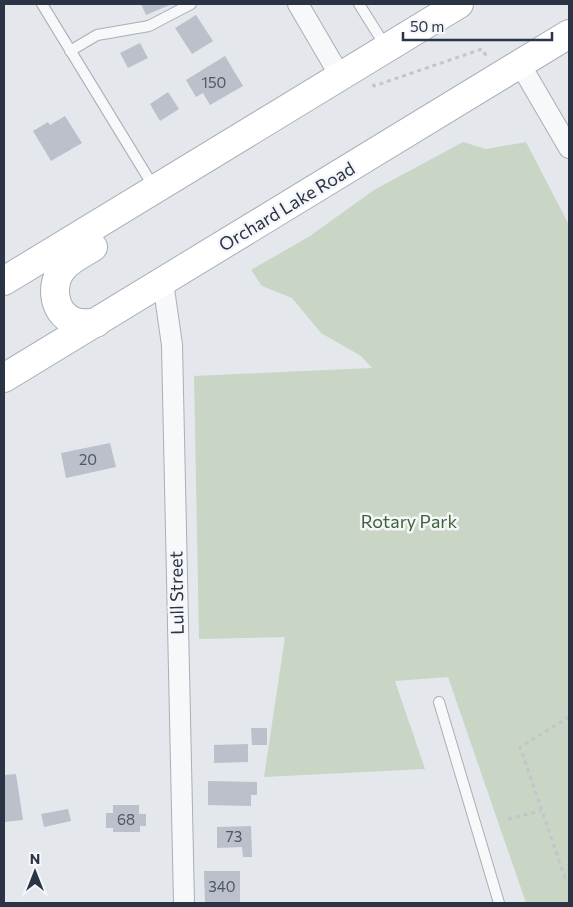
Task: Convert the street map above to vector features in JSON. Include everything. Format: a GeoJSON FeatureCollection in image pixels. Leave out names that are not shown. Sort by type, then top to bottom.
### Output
{"type":"FeatureCollection","features":[{"type":"Feature","properties":{"kind":"main road"},"geometry":{"type":"LineString","coordinates":[[4,281],[459,4]]}},
{"type":"Feature","properties":{"kind":"main road"},"geometry":{"type":"LineString","coordinates":[[520,64],[530,40],[569,16]]}},
{"type":"Feature","properties":{"kind":"main road","name":"Orchard Lake Road"},"geometry":{"type":"LineString","coordinates":[[4,378],[569,34]]}},
{"type":"Feature","properties":{"kind":"main road"},"geometry":{"type":"LineString","coordinates":[[96,323],[71,320],[57,303],[54,291],[58,276],[64,265],[263,143],[280,113]]}},
{"type":"Feature","properties":{"kind":"street"},"geometry":{"type":"LineString","coordinates":[[298,4],[340,76]]}},
{"type":"Feature","properties":{"kind":"street"},"geometry":{"type":"LineString","coordinates":[[520,64],[569,148]]}},
{"type":"Feature","properties":{"kind":"street","name":"Lull Street"},"geometry":{"type":"LineString","coordinates":[[163,282],[172,344],[184,903]]}},
{"type":"Feature","properties":{"kind":"lane"},"geometry":{"type":"LineString","coordinates":[[42,4],[155,190]]}},
{"type":"Feature","properties":{"kind":"lane"},"geometry":{"type":"LineString","coordinates":[[70,51],[97,35],[149,26],[191,4]]}},
{"type":"Feature","properties":{"kind":"lane"},"geometry":{"type":"LineString","coordinates":[[360,4],[386,48]]}},
{"type":"Feature","properties":{"kind":"lane"},"geometry":{"type":"LineString","coordinates":[[439,702],[500,903]]}},
{"type":"Feature","properties":{"kind":"path"},"geometry":{"type":"LineString","coordinates":[[371,80],[374,86],[482,49],[487,58]]}},
{"type":"Feature","properties":{"kind":"path"},"geometry":{"type":"LineString","coordinates":[[569,717],[520,747],[540,811],[565,878],[569,876]]}},
{"type":"Feature","properties":{"kind":"path"},"geometry":{"type":"LineString","coordinates":[[508,819],[540,811]]}},
{"type":"Feature","properties":{"kind":"green space","name":"Rotary Park"},"geometry":{"type":"Polygon","coordinates":[[[463,142],[486,149],[526,142],[569,225],[569,903],[526,903],[448,677],[395,681],[425,769],[264,777],[285,637],[199,639],[194,376],[372,368],[361,356],[321,333],[292,298],[262,286],[251,270],[310,236],[374,190],[463,142]]]}},
{"type":"Feature","properties":{"kind":"building"},"geometry":{"type":"Polygon","coordinates":[[[141,4],[172,4],[146,15],[141,4]]]}},
{"type":"Feature","properties":{"kind":"building"},"geometry":{"type":"Polygon","coordinates":[[[196,15],[213,41],[192,54],[175,28],[196,15]]]}},
{"type":"Feature","properties":{"kind":"building"},"geometry":{"type":"Polygon","coordinates":[[[140,43],[148,58],[128,68],[120,53],[140,43]]]}},
{"type":"Feature","properties":{"kind":"building"},"geometry":{"type":"Polygon","coordinates":[[[225,56],[243,86],[210,105],[203,93],[196,97],[186,80],[225,56]]]}},
{"type":"Feature","properties":{"kind":"building"},"geometry":{"type":"Polygon","coordinates":[[[168,92],[179,109],[160,121],[150,104],[168,92]]]}},
{"type":"Feature","properties":{"kind":"building"},"geometry":{"type":"Polygon","coordinates":[[[65,116],[82,143],[51,161],[33,131],[48,122],[50,125],[65,116]]]}},
{"type":"Feature","properties":{"kind":"building"},"geometry":{"type":"Polygon","coordinates":[[[110,443],[116,467],[66,478],[61,453],[110,443]]]}},
{"type":"Feature","properties":{"kind":"building"},"geometry":{"type":"Polygon","coordinates":[[[251,728],[267,728],[267,745],[252,745],[251,728]]]}},
{"type":"Feature","properties":{"kind":"building"},"geometry":{"type":"Polygon","coordinates":[[[248,744],[248,762],[214,763],[214,745],[248,744]]]}},
{"type":"Feature","properties":{"kind":"building"},"geometry":{"type":"Polygon","coordinates":[[[16,774],[23,820],[4,822],[4,775],[16,774]]]}},
{"type":"Feature","properties":{"kind":"building"},"geometry":{"type":"Polygon","coordinates":[[[208,781],[257,782],[257,795],[251,795],[251,806],[208,805],[208,781]]]}},
{"type":"Feature","properties":{"kind":"building"},"geometry":{"type":"Polygon","coordinates":[[[113,805],[139,805],[139,814],[146,814],[146,826],[140,826],[140,832],[113,832],[113,828],[106,828],[106,813],[113,813],[113,805]]]}},
{"type":"Feature","properties":{"kind":"building"},"geometry":{"type":"Polygon","coordinates":[[[68,809],[71,821],[44,827],[41,814],[68,809]]]}},
{"type":"Feature","properties":{"kind":"building"},"geometry":{"type":"Polygon","coordinates":[[[251,826],[252,857],[243,857],[242,847],[217,848],[217,827],[251,826]]]}},
{"type":"Feature","properties":{"kind":"building"},"geometry":{"type":"Polygon","coordinates":[[[204,871],[240,871],[240,903],[205,903],[204,871]]]}}]}
